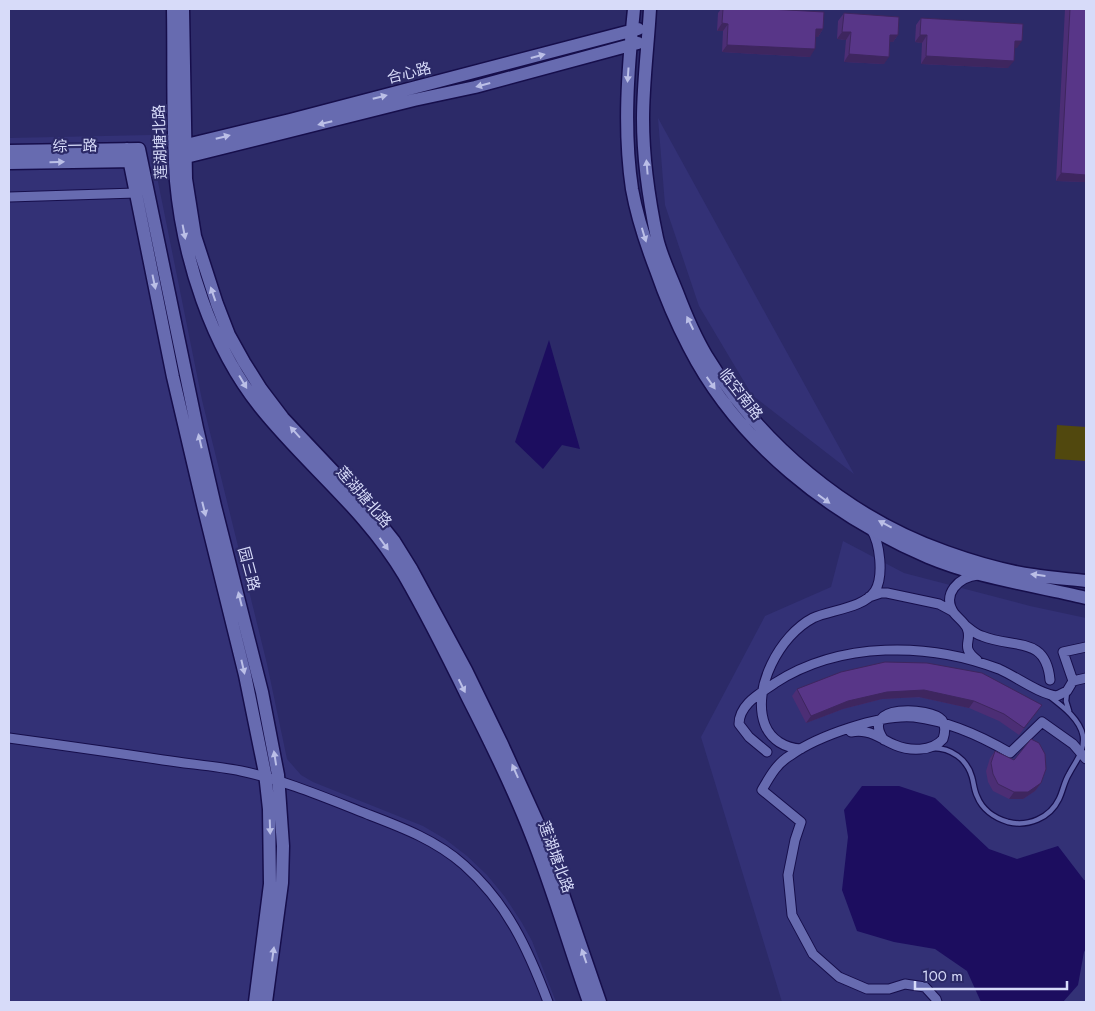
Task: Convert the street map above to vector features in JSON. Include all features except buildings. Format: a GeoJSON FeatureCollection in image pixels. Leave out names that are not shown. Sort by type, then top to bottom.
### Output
{"type":"FeatureCollection","features":[{"type":"Feature","properties":{"kind":"main road","name":"莲湖塘北路"},"geometry":{"type":"LineString","coordinates":[[173,9],[180,152],[189,207],[207,278],[229,335],[261,389],[283,418],[367,507],[394,541],[412,570],[466,670],[541,830],[600,1002]]}},
{"type":"Feature","properties":{"kind":"main road","name":"莲湖塘北路"},"geometry":{"type":"LineString","coordinates":[[183,9],[179,208],[194,272],[219,340],[233,366],[258,404],[278,428],[362,515],[403,574],[492,745],[520,807],[542,862],[589,1002]]}},
{"type":"Feature","properties":{"kind":"main road","name":"临空南路"},"geometry":{"type":"LineString","coordinates":[[634,9],[626,117],[633,191],[647,246],[662,289],[689,348],[723,401],[768,452],[818,494],[845,514],[900,545],[930,558],[981,574],[1086,598]]}},
{"type":"Feature","properties":{"kind":"main road","name":"临空南路"},"geometry":{"type":"LineString","coordinates":[[650,9],[643,120],[648,177],[657,240],[687,317],[705,353],[742,408],[767,435],[836,494],[874,518],[906,535],[945,551],[988,565],[1032,575],[1086,581]]}},
{"type":"Feature","properties":{"kind":"main road","name":"合心路"},"geometry":{"type":"LineString","coordinates":[[180,152],[300,118],[632,31],[648,33]]}},
{"type":"Feature","properties":{"kind":"main road","name":"合心路"},"geometry":{"type":"LineString","coordinates":[[180,152],[475,87],[630,45],[648,33]]}},
{"type":"Feature","properties":{"kind":"main road","name":"综一路"},"geometry":{"type":"LineString","coordinates":[[9,151],[134,155]]}},
{"type":"Feature","properties":{"kind":"main road","name":"综一路"},"geometry":{"type":"LineString","coordinates":[[9,163],[134,155]]}},
{"type":"Feature","properties":{"kind":"main road","name":"园三路"},"geometry":{"type":"LineString","coordinates":[[134,155],[136,193],[173,377],[245,675],[266,777],[269,810],[270,884],[255,1002]]}},
{"type":"Feature","properties":{"kind":"main road","name":"园三路"},"geometry":{"type":"LineString","coordinates":[[134,155],[156,232],[197,428],[262,692],[278,781],[283,846],[282,884],[266,1002]]}},
{"type":"Feature","properties":{"kind":"street"},"geometry":{"type":"LineString","coordinates":[[9,197],[136,193]]}},
{"type":"Feature","properties":{"kind":"street"},"geometry":{"type":"LineString","coordinates":[[871,529],[878,542],[880,575],[878,586],[874,593],[859,603],[813,618],[783,644],[775,656],[767,676],[763,691],[763,717],[768,730],[781,744],[804,750],[848,732],[873,729],[879,722]]}},
{"type":"Feature","properties":{"kind":"street"},"geometry":{"type":"LineString","coordinates":[[953,612],[949,601],[953,589],[966,577],[981,574]]}},
{"type":"Feature","properties":{"kind":"street"},"geometry":{"type":"LineString","coordinates":[[867,598],[876,594],[887,593],[939,604],[953,612],[963,623],[981,636],[1019,644],[1036,650],[1047,662],[1050,680]]}},
{"type":"Feature","properties":{"kind":"street"},"geometry":{"type":"LineString","coordinates":[[963,623],[968,634],[968,652],[979,662]]}},
{"type":"Feature","properties":{"kind":"street"},"geometry":{"type":"LineString","coordinates":[[1073,681],[1063,652],[1086,647]]}},
{"type":"Feature","properties":{"kind":"street"},"geometry":{"type":"LineString","coordinates":[[752,699],[787,676],[818,662],[875,651],[914,650],[940,653],[979,662],[1014,676],[1043,692],[1057,696],[1067,691],[1073,681],[1086,678]]}},
{"type":"Feature","properties":{"kind":"street"},"geometry":{"type":"LineString","coordinates":[[767,676],[741,712],[739,724],[767,752]]}},
{"type":"Feature","properties":{"kind":"street"},"geometry":{"type":"LineString","coordinates":[[937,1002],[925,987],[906,984],[889,989],[867,989],[839,976],[813,954],[792,916],[788,875],[801,822],[762,790],[774,769],[790,755],[801,749],[848,729],[913,717],[944,729],[986,739],[1010,753],[1042,722],[1074,744],[1084,756]]}},
{"type":"Feature","properties":{"kind":"street"},"geometry":{"type":"LineString","coordinates":[[879,722],[878,729],[884,740]]}},
{"type":"Feature","properties":{"kind":"street"},"geometry":{"type":"LineString","coordinates":[[866,731],[903,748],[926,748],[940,743],[944,729]]}},
{"type":"Feature","properties":{"kind":"street"},"geometry":{"type":"LineString","coordinates":[[9,738],[240,771],[266,777],[338,802],[419,835],[463,864],[484,885],[516,928],[535,968],[548,1002]]}},
{"type":"Feature","properties":{"kind":"lane"},"geometry":{"type":"LineString","coordinates":[[1067,691],[1067,706],[1070,715]]}},
{"type":"Feature","properties":{"kind":"lane"},"geometry":{"type":"LineString","coordinates":[[926,748],[943,749],[952,752],[962,759],[970,770],[977,796],[983,806],[999,819],[1019,823],[1037,820],[1052,810],[1059,800],[1068,775],[1084,756],[1081,730],[1070,715],[1043,692]]}},
{"type":"Feature","properties":{"kind":"lane"},"geometry":{"type":"LineString","coordinates":[[944,729],[952,752]]}},
{"type":"Feature","properties":{"kind":"shaded area"},"geometry":{"type":"Polygon","coordinates":[[[658,118],[854,474],[752,395],[699,306],[665,205],[658,118]]]}},
{"type":"Feature","properties":{"kind":"shaded area"},"geometry":{"type":"Polygon","coordinates":[[[151,135],[152,152],[202,400],[267,664],[287,759],[301,775],[313,782],[423,826],[445,839],[467,856],[487,875],[505,897],[522,923],[532,941],[556,1002],[9,1002],[9,138],[151,135]]]}},
{"type":"Feature","properties":{"kind":"shaded area"},"geometry":{"type":"Polygon","coordinates":[[[549,340],[580,449],[562,445],[543,469],[515,442],[549,340]]]}},
{"type":"Feature","properties":{"kind":"shaded area"},"geometry":{"type":"Polygon","coordinates":[[[1057,425],[1086,427],[1086,461],[1055,459],[1057,425]]]}},
{"type":"Feature","properties":{"kind":"shaded area"},"geometry":{"type":"Polygon","coordinates":[[[843,541],[904,573],[1030,606],[1086,618],[1086,1002],[782,1002],[701,737],[765,616],[831,587],[843,541]]]}},
{"type":"Feature","properties":{"kind":"shaded area"},"geometry":{"type":"Polygon","coordinates":[[[862,786],[899,786],[935,798],[989,849],[1017,859],[1058,846],[1084,880],[1086,880],[1086,949],[1078,985],[1063,1002],[981,1002],[967,971],[935,949],[894,942],[857,931],[842,890],[848,837],[844,810],[862,786]]]}}]}
